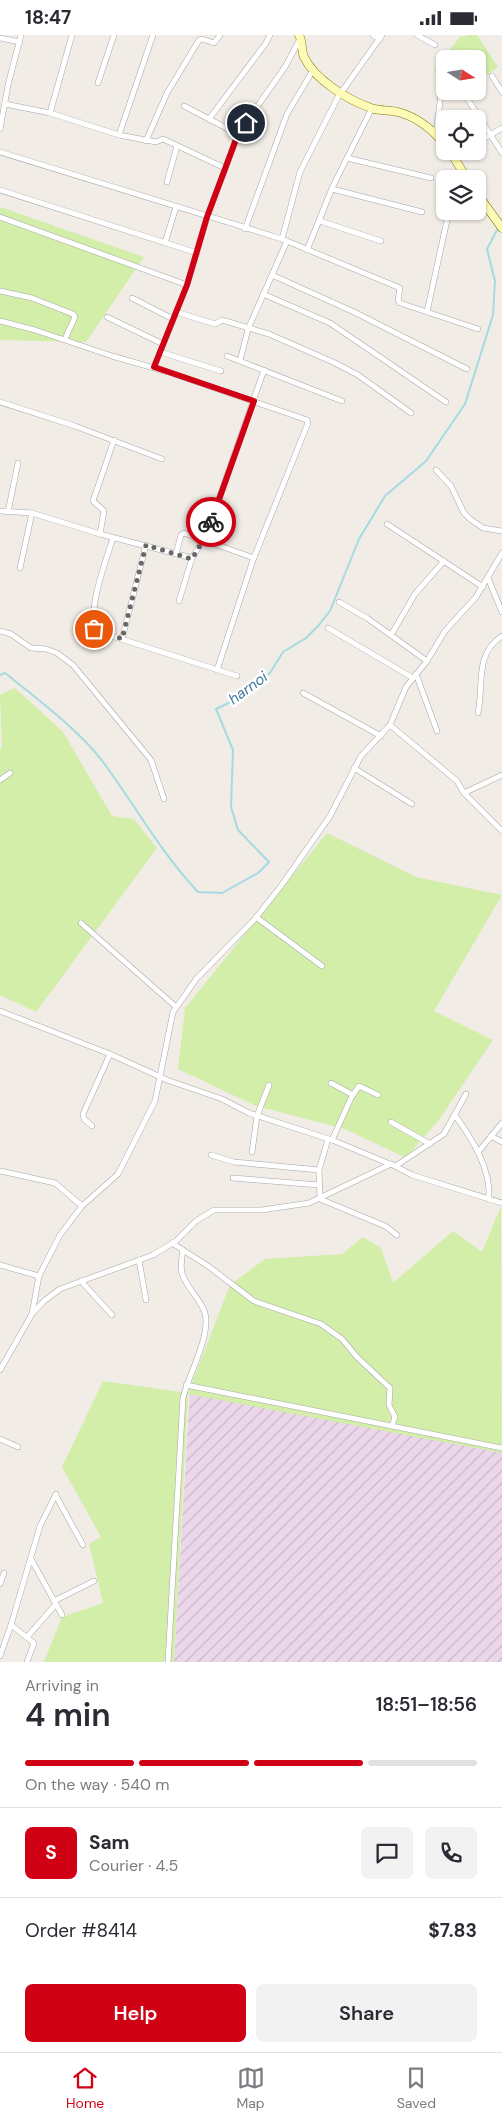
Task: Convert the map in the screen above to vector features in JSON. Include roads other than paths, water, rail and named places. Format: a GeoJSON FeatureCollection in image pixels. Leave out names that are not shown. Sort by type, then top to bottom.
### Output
{"type":"FeatureCollection","features":[{"type":"Feature","properties":{"kind":"street"},"geometry":{"type":"LineString","coordinates":[[0,129],[21,35]]}},
{"type":"Feature","properties":{"kind":"street"},"geometry":{"type":"LineString","coordinates":[[50,113],[72,35]]}},
{"type":"Feature","properties":{"kind":"street"},"geometry":{"type":"LineString","coordinates":[[98,83],[114,35]]}},
{"type":"Feature","properties":{"kind":"street"},"geometry":{"type":"LineString","coordinates":[[118,135],[153,35]]}},
{"type":"Feature","properties":{"kind":"street"},"geometry":{"type":"LineString","coordinates":[[146,141],[167,93],[199,40],[202,39],[214,43],[220,35]]}},
{"type":"Feature","properties":{"kind":"street"},"geometry":{"type":"LineString","coordinates":[[209,119],[270,35]]}},
{"type":"Feature","properties":{"kind":"street"},"geometry":{"type":"LineString","coordinates":[[240,361],[248,329],[285,240],[300,172],[338,97],[343,93],[381,37],[373,35]]}},
{"type":"Feature","properties":{"kind":"street"},"geometry":{"type":"LineString","coordinates":[[417,35],[435,45]]}},
{"type":"Feature","properties":{"kind":"street"},"geometry":{"type":"LineString","coordinates":[[301,36],[304,57],[313,70],[343,93],[372,108],[399,113],[420,122],[436,134]]}},
{"type":"Feature","properties":{"kind":"street"},"geometry":{"type":"LineString","coordinates":[[154,367],[187,285],[207,217],[238,134],[285,67],[301,36]]}},
{"type":"Feature","properties":{"kind":"street"},"geometry":{"type":"LineString","coordinates":[[0,38],[20,42]]}},
{"type":"Feature","properties":{"kind":"street"},"geometry":{"type":"LineString","coordinates":[[245,229],[287,114],[313,70]]}},
{"type":"Feature","properties":{"kind":"street"},"geometry":{"type":"LineString","coordinates":[[492,76],[502,92]]}},
{"type":"Feature","properties":{"kind":"street"},"geometry":{"type":"LineString","coordinates":[[0,91],[7,92]]}},
{"type":"Feature","properties":{"kind":"street"},"geometry":{"type":"LineString","coordinates":[[468,100],[502,153]]}},
{"type":"Feature","properties":{"kind":"street"},"geometry":{"type":"LineString","coordinates":[[5,104],[50,113],[118,135],[156,142],[163,139],[225,169]]}},
{"type":"Feature","properties":{"kind":"street"},"geometry":{"type":"LineString","coordinates":[[184,107],[238,134]]}},
{"type":"Feature","properties":{"kind":"street"},"geometry":{"type":"LineString","coordinates":[[307,250],[332,189],[372,108]]}},
{"type":"Feature","properties":{"kind":"street"},"geometry":{"type":"LineString","coordinates":[[486,137],[502,128]]}},
{"type":"Feature","properties":{"kind":"street"},"geometry":{"type":"LineString","coordinates":[[167,182],[177,146]]}},
{"type":"Feature","properties":{"kind":"street"},"geometry":{"type":"LineString","coordinates":[[0,152],[285,240],[400,288],[398,300],[400,303],[478,329]]}},
{"type":"Feature","properties":{"kind":"street"},"geometry":{"type":"LineString","coordinates":[[348,158],[431,178]]}},
{"type":"Feature","properties":{"kind":"street"},"geometry":{"type":"LineString","coordinates":[[332,189],[422,212]]}},
{"type":"Feature","properties":{"kind":"street"},"geometry":{"type":"LineString","coordinates":[[0,190],[197,253]]}},
{"type":"Feature","properties":{"kind":"street"},"geometry":{"type":"LineString","coordinates":[[486,206],[502,228]]}},
{"type":"Feature","properties":{"kind":"street"},"geometry":{"type":"LineString","coordinates":[[165,243],[176,207]]}},
{"type":"Feature","properties":{"kind":"street"},"geometry":{"type":"LineString","coordinates":[[0,217],[187,285]]}},
{"type":"Feature","properties":{"kind":"street"},"geometry":{"type":"LineString","coordinates":[[427,312],[447,220]]}},
{"type":"Feature","properties":{"kind":"street"},"geometry":{"type":"LineString","coordinates":[[320,221],[380,241]]}},
{"type":"Feature","properties":{"kind":"street"},"geometry":{"type":"LineString","coordinates":[[272,275],[354,312],[467,369]]}},
{"type":"Feature","properties":{"kind":"street"},"geometry":{"type":"LineString","coordinates":[[0,291],[32,298],[73,314],[75,317],[65,339]]}},
{"type":"Feature","properties":{"kind":"street"},"geometry":{"type":"LineString","coordinates":[[263,294],[330,323],[446,402]]}},
{"type":"Feature","properties":{"kind":"street"},"geometry":{"type":"LineString","coordinates":[[132,298],[173,319]]}},
{"type":"Feature","properties":{"kind":"street"},"geometry":{"type":"LineString","coordinates":[[176,312],[215,324],[222,320],[269,334],[358,375],[411,413]]}},
{"type":"Feature","properties":{"kind":"street"},"geometry":{"type":"LineString","coordinates":[[107,317],[163,344]]}},
{"type":"Feature","properties":{"kind":"street"},"geometry":{"type":"LineString","coordinates":[[0,321],[154,367],[307,420],[308,423],[254,558],[217,670]]}},
{"type":"Feature","properties":{"kind":"street"},"geometry":{"type":"LineString","coordinates":[[160,352],[221,371]]}},
{"type":"Feature","properties":{"kind":"street"},"geometry":{"type":"LineString","coordinates":[[227,355],[342,401]]}},
{"type":"Feature","properties":{"kind":"street"},"geometry":{"type":"LineString","coordinates":[[179,601],[192,559],[204,539],[264,370]]}},
{"type":"Feature","properties":{"kind":"street"},"geometry":{"type":"LineString","coordinates":[[0,402],[114,440],[162,459]]}},
{"type":"Feature","properties":{"kind":"street"},"geometry":{"type":"LineString","coordinates":[[100,534],[105,515],[104,511],[93,501],[114,440]]}},
{"type":"Feature","properties":{"kind":"street"},"geometry":{"type":"LineString","coordinates":[[8,512],[18,463]]}},
{"type":"Feature","properties":{"kind":"street"},"geometry":{"type":"LineString","coordinates":[[436,470],[451,486],[464,513],[470,519],[483,528],[502,531]]}},
{"type":"Feature","properties":{"kind":"street"},"geometry":{"type":"LineString","coordinates":[[0,511],[32,513],[113,538],[146,545],[192,559]]}},
{"type":"Feature","properties":{"kind":"street"},"geometry":{"type":"LineString","coordinates":[[20,568],[32,513]]}},
{"type":"Feature","properties":{"kind":"street"},"geometry":{"type":"LineString","coordinates":[[387,524],[483,587]]}},
{"type":"Feature","properties":{"kind":"street"},"geometry":{"type":"LineString","coordinates":[[176,553],[181,535],[184,533],[254,558]]}},
{"type":"Feature","properties":{"kind":"street"},"geometry":{"type":"LineString","coordinates":[[113,538],[97,587],[94,629],[237,676]]}},
{"type":"Feature","properties":{"kind":"street"},"geometry":{"type":"LineString","coordinates":[[122,639],[146,545]]}},
{"type":"Feature","properties":{"kind":"street"},"geometry":{"type":"LineString","coordinates":[[32,1314],[39,1276],[60,1235],[82,1206],[118,1174],[155,1101],[162,1077],[173,1011],[197,979],[256,917],[281,886],[330,816],[361,757],[390,725],[406,687],[427,661],[445,631],[483,587],[502,553]]}},
{"type":"Feature","properties":{"kind":"street"},"geometry":{"type":"LineString","coordinates":[[391,635],[415,594],[444,561]]}},
{"type":"Feature","properties":{"kind":"street"},"geometry":{"type":"LineString","coordinates":[[488,578],[502,612]]}},
{"type":"Feature","properties":{"kind":"street"},"geometry":{"type":"LineString","coordinates":[[339,602],[391,635],[427,661]]}},
{"type":"Feature","properties":{"kind":"street"},"geometry":{"type":"LineString","coordinates":[[328,628],[415,676],[437,731]]}},
{"type":"Feature","properties":{"kind":"street"},"geometry":{"type":"LineString","coordinates":[[0,631],[11,634],[31,648],[46,649],[57,653],[73,665],[151,761],[164,799]]}},
{"type":"Feature","properties":{"kind":"street"},"geometry":{"type":"LineString","coordinates":[[478,713],[481,667],[488,651],[496,640],[502,636]]}},
{"type":"Feature","properties":{"kind":"street"},"geometry":{"type":"LineString","coordinates":[[303,693],[381,736]]}},
{"type":"Feature","properties":{"kind":"street"},"geometry":{"type":"LineString","coordinates":[[390,725],[457,781],[464,793],[502,831]]}},
{"type":"Feature","properties":{"kind":"street"},"geometry":{"type":"LineString","coordinates":[[354,768],[412,805]]}},
{"type":"Feature","properties":{"kind":"street"},"geometry":{"type":"LineString","coordinates":[[0,780],[10,773]]}},
{"type":"Feature","properties":{"kind":"street"},"geometry":{"type":"LineString","coordinates":[[464,793],[502,775]]}},
{"type":"Feature","properties":{"kind":"street"},"geometry":{"type":"LineString","coordinates":[[256,917],[322,966]]}},
{"type":"Feature","properties":{"kind":"street"},"geometry":{"type":"LineString","coordinates":[[82,923],[176,1007]]}},
{"type":"Feature","properties":{"kind":"street"},"geometry":{"type":"LineString","coordinates":[[0,1011],[110,1054],[162,1077],[222,1099],[258,1116],[330,1139],[397,1165],[412,1175],[502,1203]]}},
{"type":"Feature","properties":{"kind":"street"},"geometry":{"type":"LineString","coordinates":[[92,1126],[84,1119],[83,1114],[110,1054]]}},
{"type":"Feature","properties":{"kind":"street"},"geometry":{"type":"LineString","coordinates":[[330,1083],[353,1095]]}},
{"type":"Feature","properties":{"kind":"street"},"geometry":{"type":"LineString","coordinates":[[252,1152],[258,1116],[269,1085]]}},
{"type":"Feature","properties":{"kind":"street"},"geometry":{"type":"LineString","coordinates":[[320,1199],[319,1170],[330,1139],[353,1095],[361,1085],[378,1095]]}},
{"type":"Feature","properties":{"kind":"street"},"geometry":{"type":"LineString","coordinates":[[397,1165],[444,1134],[466,1094]]}},
{"type":"Feature","properties":{"kind":"street"},"geometry":{"type":"LineString","coordinates":[[456,1115],[479,1151],[489,1186],[489,1199]]}},
{"type":"Feature","properties":{"kind":"street"},"geometry":{"type":"LineString","coordinates":[[391,1122],[430,1144]]}},
{"type":"Feature","properties":{"kind":"street"},"geometry":{"type":"LineString","coordinates":[[479,1151],[502,1123]]}},
{"type":"Feature","properties":{"kind":"street"},"geometry":{"type":"LineString","coordinates":[[491,1136],[502,1142]]}},
{"type":"Feature","properties":{"kind":"street"},"geometry":{"type":"LineString","coordinates":[[211,1155],[234,1161],[319,1170]]}},
{"type":"Feature","properties":{"kind":"street"},"geometry":{"type":"LineString","coordinates":[[0,1370],[32,1314],[53,1294],[81,1281],[154,1255],[172,1243],[196,1221],[214,1210],[298,1206],[320,1199],[391,1164]]}},
{"type":"Feature","properties":{"kind":"street"},"geometry":{"type":"LineString","coordinates":[[0,1171],[55,1183],[82,1206]]}},
{"type":"Feature","properties":{"kind":"street"},"geometry":{"type":"LineString","coordinates":[[233,1178],[319,1185]]}},
{"type":"Feature","properties":{"kind":"street"},"geometry":{"type":"LineString","coordinates":[[320,1199],[385,1226],[397,1235]]}},
{"type":"Feature","properties":{"kind":"street"},"geometry":{"type":"LineString","coordinates":[[172,1243],[208,1266],[254,1301],[314,1320],[342,1339],[357,1357],[390,1388],[389,1405],[395,1417],[392,1426]]}},
{"type":"Feature","properties":{"kind":"street"},"geometry":{"type":"LineString","coordinates":[[168,1662],[183,1398],[186,1385],[196,1366],[203,1338],[205,1314],[182,1275],[183,1250]]}},
{"type":"Feature","properties":{"kind":"street"},"geometry":{"type":"LineString","coordinates":[[139,1260],[146,1300]]}},
{"type":"Feature","properties":{"kind":"street"},"geometry":{"type":"LineString","coordinates":[[0,1265],[39,1276]]}},
{"type":"Feature","properties":{"kind":"street"},"geometry":{"type":"LineString","coordinates":[[81,1281],[112,1315]]}},
{"type":"Feature","properties":{"kind":"street"},"geometry":{"type":"LineString","coordinates":[[186,1385],[502,1449]]}},
{"type":"Feature","properties":{"kind":"street"},"geometry":{"type":"LineString","coordinates":[[0,1439],[18,1447]]}},
{"type":"Feature","properties":{"kind":"street"},"geometry":{"type":"LineString","coordinates":[[0,1656],[40,1526],[56,1495],[83,1545]]}},
{"type":"Feature","properties":{"kind":"street"},"geometry":{"type":"LineString","coordinates":[[31,1559],[62,1615]]}},
{"type":"Feature","properties":{"kind":"street"},"geometry":{"type":"LineString","coordinates":[[0,1584],[4,1573]]}},
{"type":"Feature","properties":{"kind":"street"},"geometry":{"type":"LineString","coordinates":[[27,1637],[55,1602],[94,1581]]}},
{"type":"Feature","properties":{"kind":"street"},"geometry":{"type":"LineString","coordinates":[[11,1625],[34,1643],[27,1662]]}},
{"type":"Feature","properties":{"kind":"waterway","name":"harnoi"},"geometry":{"type":"LineString","coordinates":[[0,675],[5,673],[30,693],[57,715],[93,750],[115,778],[172,861],[198,892],[222,893],[258,873],[269,862],[238,830],[231,807],[233,750],[216,709],[237,699],[270,673],[283,652],[306,638],[318,626],[330,611],[359,539],[385,496],[426,461],[465,404],[493,315],[495,281],[487,249],[498,228]]}}]}
